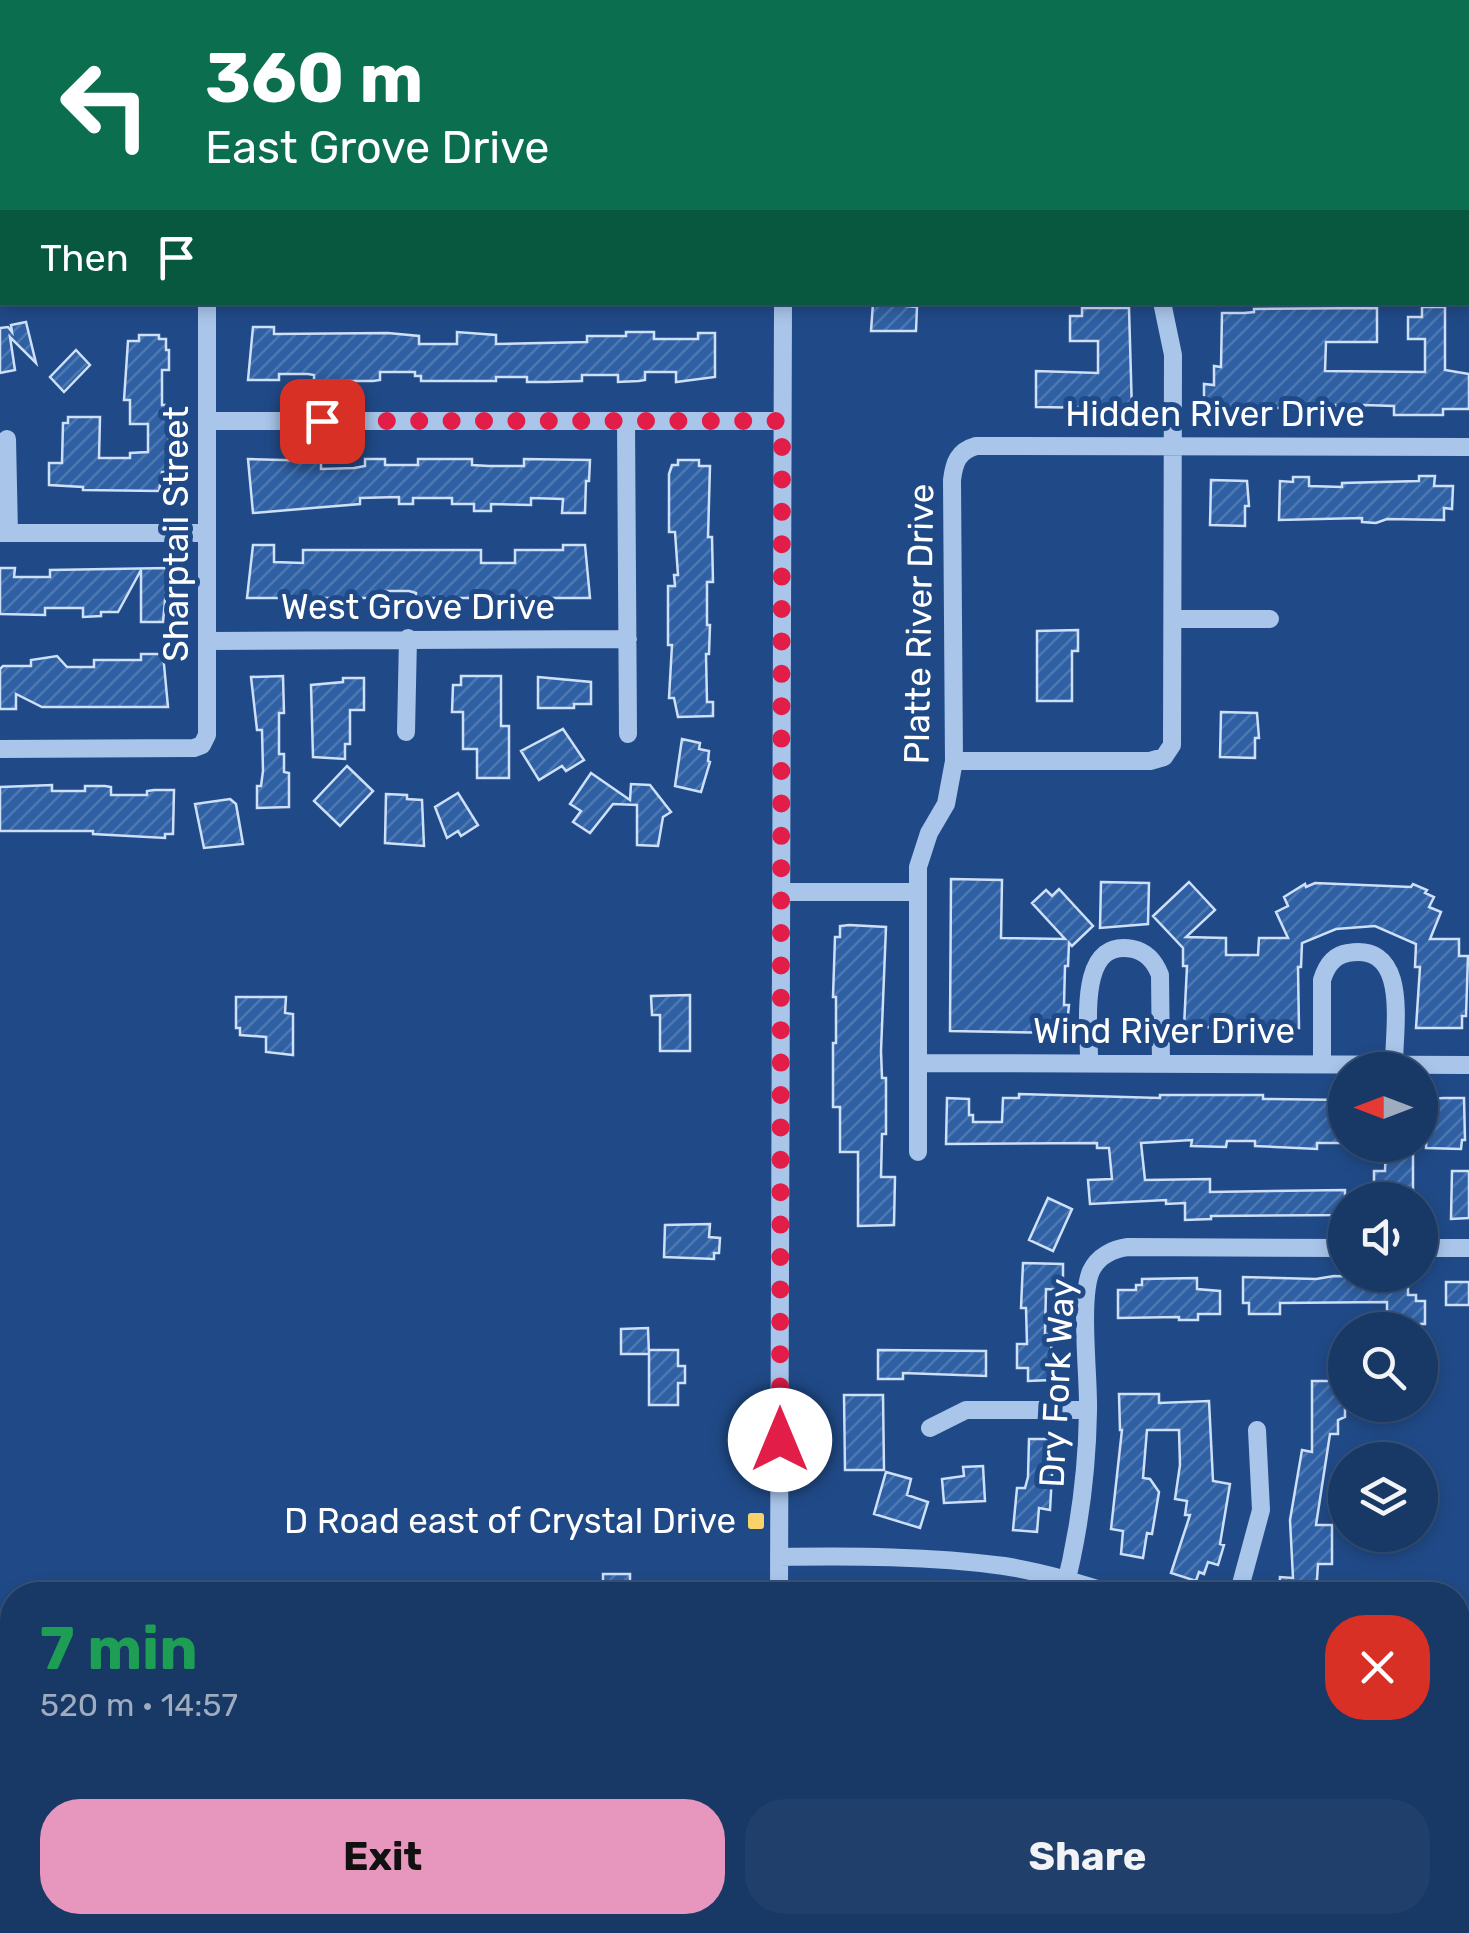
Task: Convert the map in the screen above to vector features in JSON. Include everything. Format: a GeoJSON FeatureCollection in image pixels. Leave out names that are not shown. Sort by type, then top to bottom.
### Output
{"type":"FeatureCollection","features":[{"type":"Feature","properties":{"kind":"street","name":"Sharptail Street"},"geometry":{"type":"LineString","coordinates":[[0,749],[183,748],[202,745],[207,736],[207,305]]}},
{"type":"Feature","properties":{"kind":"street"},"geometry":{"type":"LineString","coordinates":[[779,1582],[783,305]]}},
{"type":"Feature","properties":{"kind":"street"},"geometry":{"type":"LineString","coordinates":[[954,761],[1134,762],[1164,757],[1172,745],[1173,355],[1163,305]]}},
{"type":"Feature","properties":{"kind":"street"},"geometry":{"type":"LineString","coordinates":[[209,421],[782,421]]}},
{"type":"Feature","properties":{"kind":"street"},"geometry":{"type":"LineString","coordinates":[[626,421],[628,734]]}},
{"type":"Feature","properties":{"kind":"street"},"geometry":{"type":"LineString","coordinates":[[8,439],[4,533],[207,533]]}},
{"type":"Feature","properties":{"kind":"street","name":"Hidden River Drive"},"geometry":{"type":"LineString","coordinates":[[962,452],[976,446],[1469,447]]}},
{"type":"Feature","properties":{"kind":"street","name":"Platte River Drive"},"geometry":{"type":"LineString","coordinates":[[918,1152],[918,868],[929,834],[946,804],[954,761],[952,480],[954,464],[962,452]]}},
{"type":"Feature","properties":{"kind":"street"},"geometry":{"type":"LineString","coordinates":[[1173,620],[1270,619]]}},
{"type":"Feature","properties":{"kind":"street"},"geometry":{"type":"LineString","coordinates":[[406,732],[408,638]]}},
{"type":"Feature","properties":{"kind":"street","name":"West Grove Drive"},"geometry":{"type":"LineString","coordinates":[[209,641],[628,639]]}},
{"type":"Feature","properties":{"kind":"street"},"geometry":{"type":"LineString","coordinates":[[782,892],[918,892]]}},
{"type":"Feature","properties":{"kind":"street"},"geometry":{"type":"LineString","coordinates":[[1089,1064],[1091,975],[1108,953],[1126,948],[1144,953],[1160,975],[1162,1064]]}},
{"type":"Feature","properties":{"kind":"street"},"geometry":{"type":"LineString","coordinates":[[1322,1064],[1322,980],[1326,968],[1346,953],[1378,956],[1388,967],[1394,981],[1394,1052]]}},
{"type":"Feature","properties":{"kind":"street","name":"Wind River Drive"},"geometry":{"type":"LineString","coordinates":[[918,1063],[1328,1064]]}},
{"type":"Feature","properties":{"kind":"street","name":"Wind River Drive"},"geometry":{"type":"LineString","coordinates":[[1438,1064],[1469,1064]]}},
{"type":"Feature","properties":{"kind":"street","name":"Dry Fork Way"},"geometry":{"type":"LineString","coordinates":[[1066,1582],[1082,1509],[1088,1410],[1088,1282],[1095,1264],[1110,1252],[1128,1247],[1328,1248]]}},
{"type":"Feature","properties":{"kind":"street"},"geometry":{"type":"LineString","coordinates":[[1438,1248],[1469,1248]]}},
{"type":"Feature","properties":{"kind":"street"},"geometry":{"type":"LineString","coordinates":[[930,1428],[966,1410],[1088,1410]]}},
{"type":"Feature","properties":{"kind":"street"},"geometry":{"type":"LineString","coordinates":[[1242,1582],[1261,1510],[1257,1430]]}},
{"type":"Feature","properties":{"kind":"street"},"geometry":{"type":"LineString","coordinates":[[779,1558],[866,1556],[1004,1566],[1050,1582]]}},
{"type":"Feature","properties":{"kind":"building"},"geometry":{"type":"Polygon","coordinates":[[[873,305],[917,307],[916,331],[871,331],[873,305]]]}},
{"type":"Feature","properties":{"kind":"building"},"geometry":{"type":"Polygon","coordinates":[[[1422,307],[1445,307],[1445,370],[1469,374],[1469,409],[1443,409],[1443,415],[1394,415],[1394,406],[1364,405],[1364,410],[1351,410],[1351,415],[1335,415],[1335,405],[1302,405],[1269,408],[1269,414],[1209,412],[1204,384],[1214,385],[1214,366],[1221,367],[1222,313],[1377,308],[1377,342],[1326,342],[1325,371],[1425,372],[1425,339],[1408,339],[1408,317],[1422,317],[1422,307]]]}},
{"type":"Feature","properties":{"kind":"building"},"geometry":{"type":"Polygon","coordinates":[[[1082,308],[1129,308],[1132,412],[1036,407],[1036,371],[1098,373],[1098,341],[1070,341],[1070,316],[1082,316],[1082,308]]]}},
{"type":"Feature","properties":{"kind":"building"},"geometry":{"type":"Polygon","coordinates":[[[26,322],[36,363],[10,337],[15,370],[0,373],[0,328],[8,327],[12,332],[11,325],[26,322]]]}},
{"type":"Feature","properties":{"kind":"building"},"geometry":{"type":"Polygon","coordinates":[[[253,327],[274,327],[274,334],[419,336],[419,344],[457,344],[457,332],[496,335],[496,344],[587,342],[587,336],[626,336],[626,332],[654,332],[654,339],[698,339],[698,333],[715,333],[715,377],[676,382],[676,372],[645,372],[645,380],[618,382],[618,375],[582,375],[582,381],[527,382],[527,377],[496,377],[496,381],[421,381],[415,372],[380,372],[380,380],[373,381],[314,381],[314,375],[308,374],[279,374],[279,380],[248,380],[253,327]]]}},
{"type":"Feature","properties":{"kind":"building"},"geometry":{"type":"Polygon","coordinates":[[[139,335],[159,335],[159,339],[166,339],[169,350],[169,370],[162,370],[162,405],[169,405],[169,472],[162,472],[159,491],[83,490],[49,485],[49,463],[62,463],[63,423],[68,423],[68,417],[100,417],[99,458],[130,458],[130,453],[148,452],[148,424],[130,424],[130,400],[124,400],[128,341],[139,341],[139,335]]]}},
{"type":"Feature","properties":{"kind":"building"},"geometry":{"type":"Polygon","coordinates":[[[76,350],[90,365],[64,392],[50,377],[76,350]]]}},
{"type":"Feature","properties":{"kind":"building"},"geometry":{"type":"Polygon","coordinates":[[[248,459],[321,461],[321,469],[365,466],[365,459],[385,459],[385,465],[418,465],[418,459],[472,459],[472,465],[489,466],[524,466],[524,459],[590,460],[585,513],[562,513],[563,499],[531,498],[531,505],[491,504],[491,511],[474,511],[474,504],[452,504],[452,498],[413,498],[413,504],[399,504],[399,497],[360,498],[360,504],[253,513],[248,459]]]}},
{"type":"Feature","properties":{"kind":"building"},"geometry":{"type":"Polygon","coordinates":[[[678,460],[699,460],[699,466],[710,466],[708,537],[712,537],[713,582],[707,582],[710,625],[706,654],[707,702],[713,702],[713,716],[678,717],[674,698],[669,698],[672,645],[668,645],[668,586],[675,586],[674,575],[678,575],[675,532],[669,532],[669,474],[678,460]]]}},
{"type":"Feature","properties":{"kind":"building"},"geometry":{"type":"Polygon","coordinates":[[[1419,476],[1435,476],[1434,486],[1453,486],[1452,509],[1444,508],[1444,520],[1279,520],[1280,481],[1309,477],[1309,486],[1342,487],[1342,483],[1419,481],[1419,476]]]}},
{"type":"Feature","properties":{"kind":"building"},"geometry":{"type":"Polygon","coordinates":[[[1211,480],[1247,481],[1249,506],[1245,506],[1245,526],[1210,525],[1211,480]]]}},
{"type":"Feature","properties":{"kind":"building"},"geometry":{"type":"Polygon","coordinates":[[[253,545],[274,545],[274,562],[303,563],[303,550],[481,550],[481,563],[515,563],[515,550],[563,550],[563,545],[585,545],[590,598],[416,598],[416,593],[409,591],[375,591],[375,597],[368,598],[247,598],[253,545]]]}},
{"type":"Feature","properties":{"kind":"building"},"geometry":{"type":"Polygon","coordinates":[[[0,568],[15,568],[14,577],[50,577],[50,570],[168,568],[163,622],[141,622],[141,570],[118,612],[83,617],[83,608],[45,608],[45,615],[0,614],[0,568]]]}},
{"type":"Feature","properties":{"kind":"building"},"geometry":{"type":"Polygon","coordinates":[[[1078,630],[1078,651],[1072,651],[1072,701],[1037,701],[1037,631],[1078,630]]]}},
{"type":"Feature","properties":{"kind":"building"},"geometry":{"type":"Polygon","coordinates":[[[141,654],[163,654],[168,707],[42,707],[16,694],[16,709],[0,709],[3,666],[31,666],[31,660],[57,656],[67,667],[94,667],[94,660],[141,660],[141,654]]]}},
{"type":"Feature","properties":{"kind":"building"},"geometry":{"type":"Polygon","coordinates":[[[283,676],[279,754],[284,754],[284,772],[289,773],[289,807],[257,808],[257,786],[261,786],[263,771],[262,730],[257,730],[251,677],[283,676]]]}},
{"type":"Feature","properties":{"kind":"building"},"geometry":{"type":"Polygon","coordinates":[[[461,676],[501,676],[501,726],[509,726],[509,778],[477,778],[477,749],[463,749],[463,712],[452,712],[453,685],[461,685],[461,676]]]}},
{"type":"Feature","properties":{"kind":"building"},"geometry":{"type":"Polygon","coordinates":[[[538,677],[591,682],[591,704],[538,708],[538,677]]]}},
{"type":"Feature","properties":{"kind":"building"},"geometry":{"type":"Polygon","coordinates":[[[343,678],[364,678],[364,710],[350,710],[350,744],[345,744],[345,759],[313,757],[311,685],[343,682],[343,678]]]}},
{"type":"Feature","properties":{"kind":"building"},"geometry":{"type":"Polygon","coordinates":[[[1221,712],[1257,713],[1259,738],[1255,738],[1255,758],[1220,757],[1221,712]]]}},
{"type":"Feature","properties":{"kind":"building"},"geometry":{"type":"Polygon","coordinates":[[[563,729],[584,760],[566,771],[562,766],[539,780],[521,751],[563,729]]]}},
{"type":"Feature","properties":{"kind":"building"},"geometry":{"type":"Polygon","coordinates":[[[682,739],[700,743],[699,749],[709,751],[710,762],[701,792],[675,786],[682,739]]]}},
{"type":"Feature","properties":{"kind":"building"},"geometry":{"type":"Polygon","coordinates":[[[347,766],[373,791],[340,826],[314,801],[347,766]]]}},
{"type":"Feature","properties":{"kind":"building"},"geometry":{"type":"Polygon","coordinates":[[[591,773],[630,800],[631,784],[650,785],[671,812],[663,817],[658,846],[637,845],[637,805],[613,804],[590,833],[573,822],[581,811],[570,804],[591,773]]]}},
{"type":"Feature","properties":{"kind":"building"},"geometry":{"type":"Polygon","coordinates":[[[52,785],[52,791],[111,787],[111,795],[174,790],[173,834],[165,834],[165,838],[93,831],[0,831],[0,787],[52,785]]]}},
{"type":"Feature","properties":{"kind":"building"},"geometry":{"type":"Polygon","coordinates":[[[458,793],[478,825],[461,836],[458,831],[447,838],[435,807],[458,793]]]}},
{"type":"Feature","properties":{"kind":"building"},"geometry":{"type":"Polygon","coordinates":[[[386,794],[422,800],[424,846],[385,843],[386,794]]]}},
{"type":"Feature","properties":{"kind":"building"},"geometry":{"type":"Polygon","coordinates":[[[230,799],[236,804],[243,844],[204,848],[195,804],[230,799]]]}},
{"type":"Feature","properties":{"kind":"building"},"geometry":{"type":"Polygon","coordinates":[[[951,879],[1002,880],[1001,938],[1065,939],[1032,903],[1046,890],[1052,896],[1059,889],[1093,926],[1072,946],[1069,943],[1065,966],[1064,1005],[1069,1005],[1066,1033],[950,1031],[951,879]]]}},
{"type":"Feature","properties":{"kind":"building"},"geometry":{"type":"Polygon","coordinates":[[[1101,882],[1149,883],[1148,924],[1100,928],[1101,882]]]}},
{"type":"Feature","properties":{"kind":"building"},"geometry":{"type":"Polygon","coordinates":[[[1189,882],[1215,910],[1186,937],[1226,938],[1226,955],[1258,955],[1259,938],[1288,938],[1276,912],[1288,906],[1284,897],[1305,884],[1413,884],[1427,890],[1425,893],[1434,897],[1429,907],[1441,912],[1430,939],[1459,939],[1459,956],[1468,956],[1462,1028],[1416,1028],[1420,967],[1415,967],[1416,944],[1375,926],[1336,929],[1302,943],[1298,967],[1299,1028],[1184,1027],[1187,966],[1183,966],[1183,948],[1153,916],[1189,882]]]}},
{"type":"Feature","properties":{"kind":"building"},"geometry":{"type":"Polygon","coordinates":[[[840,926],[886,927],[881,1051],[882,1078],[886,1078],[886,1134],[882,1134],[881,1177],[895,1177],[894,1225],[858,1226],[858,1152],[840,1152],[840,1107],[833,1107],[835,937],[840,937],[840,926]]]}},
{"type":"Feature","properties":{"kind":"building"},"geometry":{"type":"Polygon","coordinates":[[[690,995],[690,1051],[660,1051],[660,1015],[652,1015],[651,996],[690,995]]]}},
{"type":"Feature","properties":{"kind":"building"},"geometry":{"type":"Polygon","coordinates":[[[236,997],[286,997],[285,1013],[293,1014],[293,1055],[266,1052],[266,1037],[240,1035],[240,1028],[236,1028],[236,997]]]}},
{"type":"Feature","properties":{"kind":"building"},"geometry":{"type":"Polygon","coordinates":[[[1019,1094],[1160,1098],[1263,1095],[1263,1099],[1328,1100],[1328,1143],[1317,1143],[1317,1149],[1255,1146],[1255,1141],[1227,1141],[1226,1147],[1191,1146],[1192,1140],[1141,1143],[1145,1180],[1210,1179],[1210,1192],[1328,1190],[1328,1215],[1211,1216],[1185,1220],[1185,1203],[1166,1204],[1166,1200],[1090,1204],[1088,1180],[1112,1179],[1109,1148],[1097,1148],[1097,1143],[946,1144],[947,1098],[969,1099],[973,1122],[1002,1122],[1003,1098],[1019,1098],[1019,1094]]]}},
{"type":"Feature","properties":{"kind":"building"},"geometry":{"type":"Polygon","coordinates":[[[1464,1098],[1465,1140],[1461,1149],[1438,1148],[1438,1099],[1464,1098]]]}},
{"type":"Feature","properties":{"kind":"building"},"geometry":{"type":"Polygon","coordinates":[[[1385,1162],[1413,1162],[1413,1182],[1374,1182],[1374,1171],[1385,1171],[1385,1162]]]}},
{"type":"Feature","properties":{"kind":"building"},"geometry":{"type":"Polygon","coordinates":[[[1452,1171],[1469,1171],[1469,1218],[1451,1219],[1452,1171]]]}},
{"type":"Feature","properties":{"kind":"building"},"geometry":{"type":"Polygon","coordinates":[[[1048,1198],[1072,1209],[1053,1251],[1029,1240],[1048,1198]]]}},
{"type":"Feature","properties":{"kind":"building"},"geometry":{"type":"Polygon","coordinates":[[[710,1224],[709,1237],[720,1238],[719,1253],[714,1253],[714,1259],[664,1257],[665,1225],[710,1224]]]}},
{"type":"Feature","properties":{"kind":"building"},"geometry":{"type":"Polygon","coordinates":[[[1023,1263],[1063,1264],[1063,1290],[1046,1289],[1045,1334],[1051,1334],[1052,1380],[1028,1381],[1028,1368],[1017,1368],[1017,1344],[1027,1344],[1026,1308],[1021,1308],[1023,1263]]]}},
{"type":"Feature","properties":{"kind":"building"},"geometry":{"type":"Polygon","coordinates":[[[1243,1277],[1328,1277],[1328,1292],[1408,1292],[1416,1295],[1416,1301],[1425,1301],[1425,1312],[1387,1312],[1387,1302],[1280,1303],[1280,1314],[1249,1314],[1249,1303],[1243,1303],[1243,1277]]]}},
{"type":"Feature","properties":{"kind":"building"},"geometry":{"type":"Polygon","coordinates":[[[1197,1278],[1197,1289],[1220,1291],[1220,1314],[1198,1314],[1198,1320],[1118,1318],[1118,1290],[1136,1290],[1142,1279],[1197,1278]]]}},
{"type":"Feature","properties":{"kind":"building"},"geometry":{"type":"Polygon","coordinates":[[[1446,1282],[1469,1282],[1469,1305],[1446,1305],[1446,1282]]]}},
{"type":"Feature","properties":{"kind":"building"},"geometry":{"type":"Polygon","coordinates":[[[648,1328],[649,1354],[621,1354],[621,1329],[648,1328]]]}},
{"type":"Feature","properties":{"kind":"building"},"geometry":{"type":"Polygon","coordinates":[[[649,1350],[678,1350],[678,1366],[685,1366],[685,1383],[678,1383],[678,1405],[649,1405],[649,1350]]]}},
{"type":"Feature","properties":{"kind":"building"},"geometry":{"type":"Polygon","coordinates":[[[878,1350],[986,1351],[986,1376],[903,1373],[903,1379],[878,1379],[878,1350]]]}},
{"type":"Feature","properties":{"kind":"building"},"geometry":{"type":"Polygon","coordinates":[[[1312,1381],[1328,1381],[1328,1422],[1338,1422],[1338,1434],[1330,1434],[1328,1442],[1316,1525],[1328,1525],[1332,1564],[1318,1564],[1317,1582],[1280,1582],[1280,1577],[1293,1578],[1290,1520],[1302,1450],[1312,1452],[1312,1381]]]}},
{"type":"Feature","properties":{"kind":"building"},"geometry":{"type":"Polygon","coordinates":[[[1119,1394],[1159,1394],[1159,1403],[1209,1401],[1213,1481],[1230,1484],[1220,1544],[1224,1545],[1218,1565],[1208,1562],[1204,1574],[1199,1572],[1196,1581],[1171,1573],[1190,1515],[1185,1515],[1187,1501],[1175,1499],[1180,1465],[1179,1430],[1147,1430],[1143,1478],[1150,1479],[1159,1492],[1152,1534],[1147,1533],[1143,1558],[1121,1554],[1123,1531],[1111,1529],[1122,1430],[1119,1394]]]}},
{"type":"Feature","properties":{"kind":"building"},"geometry":{"type":"Polygon","coordinates":[[[844,1395],[883,1395],[884,1470],[845,1470],[844,1395]]]}},
{"type":"Feature","properties":{"kind":"building"},"geometry":{"type":"Polygon","coordinates":[[[1029,1439],[1054,1439],[1050,1510],[1039,1508],[1037,1532],[1013,1530],[1017,1488],[1025,1488],[1028,1477],[1029,1439]]]}},
{"type":"Feature","properties":{"kind":"building"},"geometry":{"type":"Polygon","coordinates":[[[983,1466],[985,1501],[944,1503],[942,1479],[964,1476],[963,1467],[983,1466]]]}},
{"type":"Feature","properties":{"kind":"building"},"geometry":{"type":"Polygon","coordinates":[[[886,1472],[911,1479],[907,1495],[928,1502],[920,1528],[874,1514],[886,1472]]]}},
{"type":"Feature","properties":{"kind":"building"},"geometry":{"type":"Polygon","coordinates":[[[603,1574],[630,1574],[630,1582],[603,1582],[603,1574]]]}},
{"type":"Feature","properties":{"kind":"place","name":"D Road east of Crystal Drive"},"geometry":{"type":"Point","coordinates":[756,1521]}},
{"type":"Feature","properties":{"kind":"route"},"geometry":{"type":"LineString","coordinates":[[322,421],[782,421],[780,1440]]}}]}
